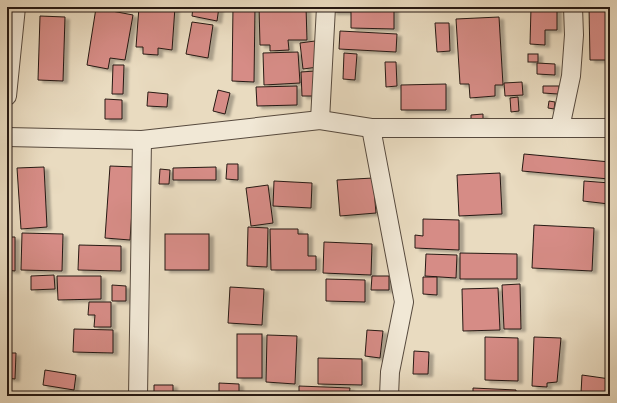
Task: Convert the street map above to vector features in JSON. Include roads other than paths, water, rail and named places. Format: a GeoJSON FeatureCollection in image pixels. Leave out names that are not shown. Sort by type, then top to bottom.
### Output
{"type":"FeatureCollection","features":[{"type":"Feature","properties":{"kind":"street"},"geometry":{"type":"LineString","coordinates":[[7,96],[16,7]]}},
{"type":"Feature","properties":{"kind":"street"},"geometry":{"type":"LineString","coordinates":[[320,120],[326,7]]}},
{"type":"Feature","properties":{"kind":"street"},"geometry":{"type":"LineString","coordinates":[[560,128],[571,76],[574,35],[573,7]]}},
{"type":"Feature","properties":{"kind":"street"},"geometry":{"type":"LineString","coordinates":[[7,137],[142,140],[320,120],[371,128],[610,128]]}},
{"type":"Feature","properties":{"kind":"street"},"geometry":{"type":"LineString","coordinates":[[371,128],[404,302],[390,372],[389,396]]}},
{"type":"Feature","properties":{"kind":"street"},"geometry":{"type":"LineString","coordinates":[[138,396],[142,140]]}}]}
